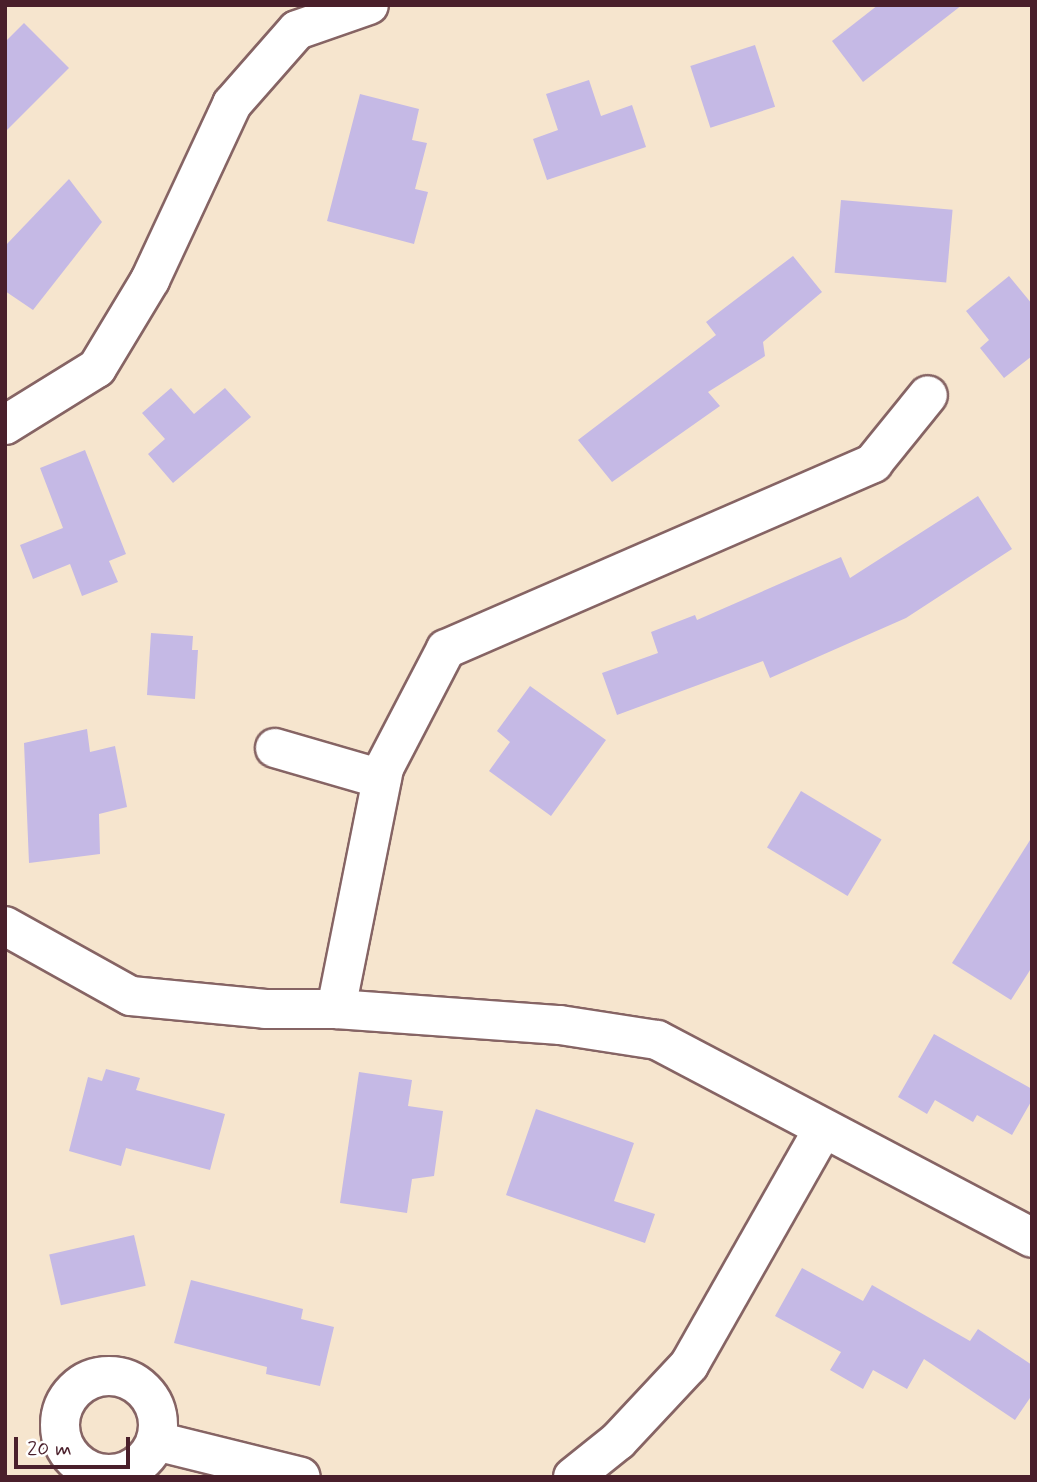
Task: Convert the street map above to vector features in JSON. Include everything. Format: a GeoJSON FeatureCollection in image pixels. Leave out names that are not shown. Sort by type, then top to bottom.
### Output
{"type":"FeatureCollection","features":[{"type":"Feature","properties":{"kind":"street"},"geometry":{"type":"LineString","coordinates":[[5,425],[97,368],[149,280],[232,104],[297,30],[369,5]]}},
{"type":"Feature","properties":{"kind":"street"},"geometry":{"type":"LineString","coordinates":[[336,1009],[382,779],[446,649],[873,463],[928,395]]}},
{"type":"Feature","properties":{"kind":"street"},"geometry":{"type":"LineString","coordinates":[[275,748],[382,779]]}},
{"type":"Feature","properties":{"kind":"street"},"geometry":{"type":"LineString","coordinates":[[5,926],[131,996],[265,1009],[336,1009],[560,1025],[657,1040],[823,1129],[1031,1235]]}},
{"type":"Feature","properties":{"kind":"street"},"geometry":{"type":"LineString","coordinates":[[573,1477],[618,1441],[689,1365],[823,1129]]}},
{"type":"Feature","properties":{"kind":"street"},"geometry":{"type":"LineString","coordinates":[[156,1441],[301,1477]]}},
{"type":"Feature","properties":{"kind":"building"},"geometry":{"type":"Polygon","coordinates":[[[878,5],[962,5],[863,82],[832,41],[878,5]]]}},
{"type":"Feature","properties":{"kind":"building"},"geometry":{"type":"Polygon","coordinates":[[[24,23],[69,68],[5,132],[5,42],[24,23]]]}},
{"type":"Feature","properties":{"kind":"building"},"geometry":{"type":"Polygon","coordinates":[[[755,45],[775,107],[710,128],[690,66],[755,45]]]}},
{"type":"Feature","properties":{"kind":"building"},"geometry":{"type":"Polygon","coordinates":[[[589,80],[601,116],[632,105],[646,147],[547,180],[533,139],[558,130],[546,94],[589,80]]]}},
{"type":"Feature","properties":{"kind":"building"},"geometry":{"type":"Polygon","coordinates":[[[360,94],[419,109],[412,140],[427,143],[415,189],[428,192],[414,244],[327,221],[360,94]]]}},
{"type":"Feature","properties":{"kind":"building"},"geometry":{"type":"Polygon","coordinates":[[[69,179],[102,222],[33,310],[5,291],[5,246],[69,179]]]}},
{"type":"Feature","properties":{"kind":"building"},"geometry":{"type":"Polygon","coordinates":[[[841,200],[953,210],[946,282],[835,273],[841,200]]]}},
{"type":"Feature","properties":{"kind":"building"},"geometry":{"type":"Polygon","coordinates":[[[793,256],[822,292],[763,342],[765,356],[708,392],[720,406],[612,482],[578,440],[716,335],[706,322],[793,256]]]}},
{"type":"Feature","properties":{"kind":"building"},"geometry":{"type":"Polygon","coordinates":[[[1009,276],[1032,304],[1032,356],[1004,378],[980,348],[989,340],[966,311],[1009,276]]]}},
{"type":"Feature","properties":{"kind":"building"},"geometry":{"type":"Polygon","coordinates":[[[171,388],[194,414],[225,388],[251,417],[173,483],[148,454],[165,439],[142,413],[171,388]]]}},
{"type":"Feature","properties":{"kind":"building"},"geometry":{"type":"Polygon","coordinates":[[[85,450],[126,554],[109,561],[118,582],[82,596],[70,564],[33,579],[20,545],[63,528],[40,468],[85,450]]]}},
{"type":"Feature","properties":{"kind":"building"},"geometry":{"type":"Polygon","coordinates":[[[978,496],[1012,549],[906,618],[770,678],[763,661],[617,715],[602,673],[658,653],[651,632],[695,615],[697,620],[841,557],[850,578],[978,496]]]}},
{"type":"Feature","properties":{"kind":"building"},"geometry":{"type":"Polygon","coordinates":[[[151,633],[193,636],[192,650],[198,650],[195,699],[147,695],[151,633]]]}},
{"type":"Feature","properties":{"kind":"building"},"geometry":{"type":"Polygon","coordinates":[[[530,686],[606,740],[551,816],[489,771],[510,742],[497,731],[530,686]]]}},
{"type":"Feature","properties":{"kind":"building"},"geometry":{"type":"Polygon","coordinates":[[[87,729],[90,752],[115,746],[127,807],[99,814],[100,854],[29,863],[24,743],[87,729]]]}},
{"type":"Feature","properties":{"kind":"building"},"geometry":{"type":"Polygon","coordinates":[[[801,791],[882,839],[848,896],[767,848],[801,791]]]}},
{"type":"Feature","properties":{"kind":"building"},"geometry":{"type":"Polygon","coordinates":[[[1032,837],[1032,967],[1011,1000],[952,963],[1032,837]]]}},
{"type":"Feature","properties":{"kind":"building"},"geometry":{"type":"Polygon","coordinates":[[[934,1034],[1032,1089],[1032,1100],[1012,1135],[977,1115],[973,1122],[935,1100],[927,1114],[898,1097],[934,1034]]]}},
{"type":"Feature","properties":{"kind":"building"},"geometry":{"type":"Polygon","coordinates":[[[106,1069],[140,1078],[136,1090],[225,1114],[210,1170],[126,1148],[121,1166],[69,1151],[88,1077],[102,1081],[106,1069]]]}},
{"type":"Feature","properties":{"kind":"building"},"geometry":{"type":"Polygon","coordinates":[[[359,1072],[412,1080],[408,1106],[443,1111],[434,1176],[412,1179],[407,1213],[340,1203],[359,1072]]]}},
{"type":"Feature","properties":{"kind":"building"},"geometry":{"type":"Polygon","coordinates":[[[536,1109],[634,1143],[614,1201],[655,1214],[645,1243],[506,1195],[536,1109]]]}},
{"type":"Feature","properties":{"kind":"building"},"geometry":{"type":"Polygon","coordinates":[[[134,1235],[146,1286],[61,1305],[49,1255],[134,1235]]]}},
{"type":"Feature","properties":{"kind":"building"},"geometry":{"type":"Polygon","coordinates":[[[802,1268],[863,1301],[872,1285],[970,1341],[978,1329],[1032,1365],[1032,1395],[1015,1420],[924,1359],[907,1389],[873,1370],[863,1389],[830,1370],[841,1352],[775,1316],[802,1268]]]}},
{"type":"Feature","properties":{"kind":"building"},"geometry":{"type":"Polygon","coordinates":[[[191,1280],[303,1309],[301,1319],[334,1327],[320,1386],[266,1374],[267,1367],[174,1343],[191,1280]]]}}]}
